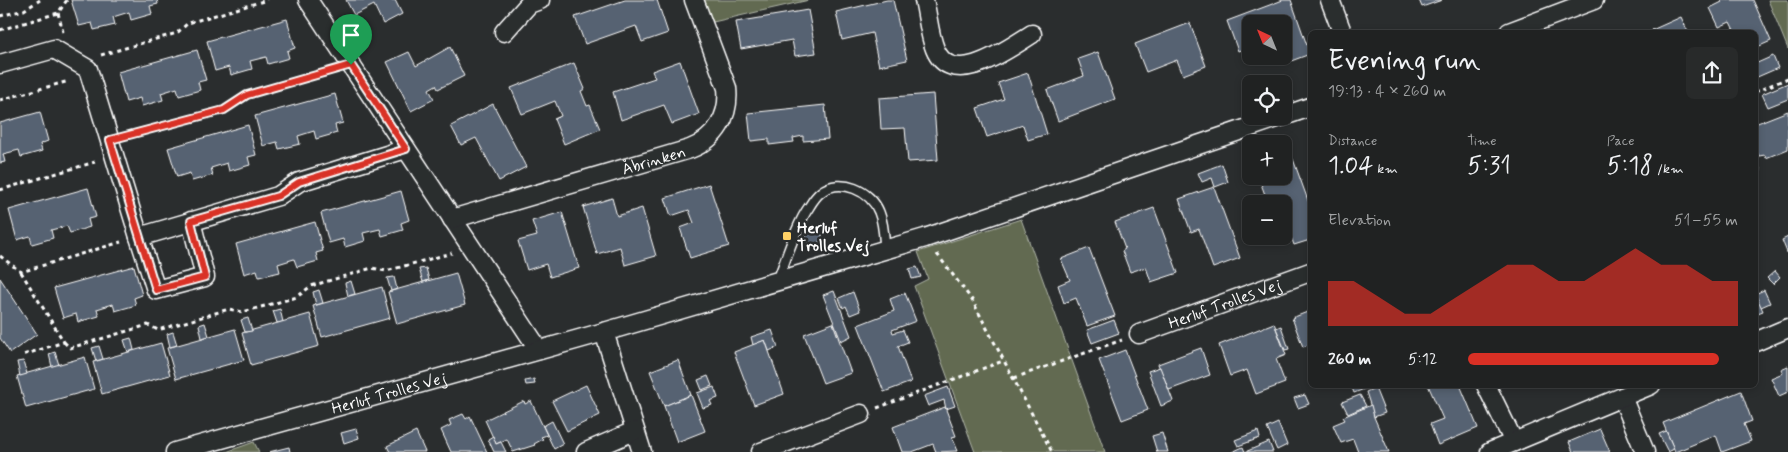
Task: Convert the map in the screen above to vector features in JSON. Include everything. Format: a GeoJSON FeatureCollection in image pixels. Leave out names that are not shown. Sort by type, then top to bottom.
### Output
{"type":"FeatureCollection","features":[{"type":"Feature","properties":{"kind":"street"},"geometry":{"type":"LineString","coordinates":[[308,0],[539,350]]}},
{"type":"Feature","properties":{"kind":"street"},"geometry":{"type":"LineString","coordinates":[[504,32],[529,4],[540,0]]}},
{"type":"Feature","properties":{"kind":"street","name":"Åbrinken"},"geometry":{"type":"LineString","coordinates":[[452,219],[690,149],[701,145],[711,137],[720,126],[729,101],[727,88],[694,0]]}},
{"type":"Feature","properties":{"kind":"street"},"geometry":{"type":"LineString","coordinates":[[924,0],[935,50],[942,60],[952,66],[964,67],[987,61],[1032,34]]}},
{"type":"Feature","properties":{"kind":"street"},"geometry":{"type":"LineString","coordinates":[[1330,0],[1341,30]]}},
{"type":"Feature","properties":{"kind":"street"},"geometry":{"type":"LineString","coordinates":[[1514,30],[1594,0]]}},
{"type":"Feature","properties":{"kind":"street"},"geometry":{"type":"LineString","coordinates":[[0,64],[54,49],[88,68],[156,290],[205,277],[191,221]]}},
{"type":"Feature","properties":{"kind":"street","name":"Herluf Trolles Vej"},"geometry":{"type":"LineString","coordinates":[[1292,113],[1308,108]]}},
{"type":"Feature","properties":{"kind":"street","name":"Herluf Trolles Vej"},"geometry":{"type":"LineString","coordinates":[[175,452],[604,332],[925,238],[1257,125]]}},
{"type":"Feature","properties":{"kind":"street"},"geometry":{"type":"LineString","coordinates":[[140,237],[278,196],[299,182],[406,149]]}},
{"type":"Feature","properties":{"kind":"street","name":"Herluf Trolles Vej"},"geometry":{"type":"LineString","coordinates":[[1139,334],[1308,273]]}},
{"type":"Feature","properties":{"kind":"street"},"geometry":{"type":"LineString","coordinates":[[1758,341],[1788,328]]}},
{"type":"Feature","properties":{"kind":"street"},"geometry":{"type":"LineString","coordinates":[[604,332],[642,452]]}},
{"type":"Feature","properties":{"kind":"street"},"geometry":{"type":"LineString","coordinates":[[1487,388],[1514,442]]}},
{"type":"Feature","properties":{"kind":"street"},"geometry":{"type":"LineString","coordinates":[[1490,452],[1644,388]]}},
{"type":"Feature","properties":{"kind":"street"},"geometry":{"type":"LineString","coordinates":[[1622,397],[1645,452]]}},
{"type":"Feature","properties":{"kind":"street"},"geometry":{"type":"LineString","coordinates":[[760,452],[861,414]]}},
{"type":"Feature","properties":{"kind":"street"},"geometry":{"type":"LineString","coordinates":[[586,452],[634,431]]}},
{"type":"Feature","properties":{"kind":"lane"},"geometry":{"type":"LineString","coordinates":[[776,282],[808,207],[822,191],[835,187],[849,186],[866,193],[879,210],[884,227],[885,250]]}},
{"type":"Feature","properties":{"kind":"path"},"geometry":{"type":"LineString","coordinates":[[0,16],[24,10],[40,0]]}},
{"type":"Feature","properties":{"kind":"path"},"geometry":{"type":"LineString","coordinates":[[0,30],[58,13],[67,0]]}},
{"type":"Feature","properties":{"kind":"path"},"geometry":{"type":"LineString","coordinates":[[76,62],[178,33],[188,23],[267,0]]}},
{"type":"Feature","properties":{"kind":"path"},"geometry":{"type":"LineString","coordinates":[[0,190],[113,148],[224,110],[247,95],[351,65]]}},
{"type":"Feature","properties":{"kind":"path"},"geometry":{"type":"LineString","coordinates":[[0,100],[90,75]]}},
{"type":"Feature","properties":{"kind":"path"},"geometry":{"type":"LineString","coordinates":[[1758,91],[1788,78]]}},
{"type":"Feature","properties":{"kind":"path"},"geometry":{"type":"LineString","coordinates":[[21,272],[140,237]]}},
{"type":"Feature","properties":{"kind":"path"},"geometry":{"type":"LineString","coordinates":[[925,238],[972,300],[1052,452]]}},
{"type":"Feature","properties":{"kind":"path"},"geometry":{"type":"LineString","coordinates":[[0,256],[21,272],[64,342],[70,348],[148,325],[158,330],[229,309],[243,312],[298,297],[312,286],[372,268],[386,271],[471,248]]}},
{"type":"Feature","properties":{"kind":"path"},"geometry":{"type":"LineString","coordinates":[[1014,378],[1139,334]]}},
{"type":"Feature","properties":{"kind":"path"},"geometry":{"type":"LineString","coordinates":[[22,355],[64,342]]}},
{"type":"Feature","properties":{"kind":"path"},"geometry":{"type":"LineString","coordinates":[[861,414],[1003,361]]}},
{"type":"Feature","properties":{"kind":"green space"},"geometry":{"type":"Polygon","coordinates":[[[701,0],[809,0],[713,22],[701,0]]]}},
{"type":"Feature","properties":{"kind":"green space"},"geometry":{"type":"Polygon","coordinates":[[[1768,0],[1788,0],[1788,49],[1768,0]]]}},
{"type":"Feature","properties":{"kind":"green space"},"geometry":{"type":"Polygon","coordinates":[[[1021,219],[1105,452],[975,452],[914,286],[928,279],[918,252],[1021,219]]]}},
{"type":"Feature","properties":{"kind":"green space"},"geometry":{"type":"Polygon","coordinates":[[[254,442],[259,452],[226,452],[254,442]]]}},
{"type":"Feature","properties":{"kind":"building"},"geometry":{"type":"Polygon","coordinates":[[[71,0],[157,0],[158,4],[150,6],[152,14],[131,20],[129,12],[113,17],[115,25],[94,30],[92,23],[79,26],[71,0]]]}},
{"type":"Feature","properties":{"kind":"building"},"geometry":{"type":"Polygon","coordinates":[[[346,0],[395,0],[402,14],[383,24],[374,5],[354,15],[346,0]]]}},
{"type":"Feature","properties":{"kind":"building"},"geometry":{"type":"Polygon","coordinates":[[[625,0],[657,0],[668,33],[642,42],[636,26],[585,44],[575,17],[625,0]]]}},
{"type":"Feature","properties":{"kind":"building"},"geometry":{"type":"Polygon","coordinates":[[[893,0],[907,60],[879,66],[872,33],[842,40],[836,12],[893,0]]]}},
{"type":"Feature","properties":{"kind":"building"},"geometry":{"type":"Polygon","coordinates":[[[1283,0],[1291,0],[1308,48],[1308,55],[1292,61],[1292,15],[1243,15],[1283,0]]]}},
{"type":"Feature","properties":{"kind":"building"},"geometry":{"type":"Polygon","coordinates":[[[1419,0],[1442,0],[1422,7],[1419,0]]]}},
{"type":"Feature","properties":{"kind":"building"},"geometry":{"type":"Polygon","coordinates":[[[1753,0],[1771,41],[1758,47],[1758,30],[1734,30],[1730,22],[1719,27],[1710,8],[1721,1],[1753,0]]]}},
{"type":"Feature","properties":{"kind":"building"},"geometry":{"type":"Polygon","coordinates":[[[808,10],[816,53],[795,56],[792,40],[741,49],[736,22],[808,10]]]}},
{"type":"Feature","properties":{"kind":"building"},"geometry":{"type":"Polygon","coordinates":[[[1242,15],[1242,49],[1238,51],[1227,21],[1242,15]]]}},
{"type":"Feature","properties":{"kind":"building"},"geometry":{"type":"Polygon","coordinates":[[[1681,17],[1687,30],[1652,30],[1681,17]]]}},
{"type":"Feature","properties":{"kind":"building"},"geometry":{"type":"Polygon","coordinates":[[[287,19],[295,48],[287,51],[289,58],[268,64],[266,57],[250,61],[252,69],[231,75],[229,67],[215,71],[207,41],[287,19]]]}},
{"type":"Feature","properties":{"kind":"building"},"geometry":{"type":"Polygon","coordinates":[[[1190,23],[1206,66],[1183,75],[1177,60],[1146,72],[1135,44],[1190,23]]]}},
{"type":"Feature","properties":{"kind":"building"},"geometry":{"type":"Polygon","coordinates":[[[450,47],[464,76],[438,89],[436,85],[429,89],[434,99],[411,111],[387,62],[409,52],[416,66],[450,47]]]}},
{"type":"Feature","properties":{"kind":"building"},"geometry":{"type":"Polygon","coordinates":[[[197,50],[206,80],[198,82],[200,90],[179,96],[177,88],[161,93],[163,100],[142,106],[140,98],[126,102],[118,72],[197,50]]]}},
{"type":"Feature","properties":{"kind":"building"},"geometry":{"type":"Polygon","coordinates":[[[1098,52],[1115,99],[1058,121],[1047,90],[1084,76],[1078,59],[1098,52]]]}},
{"type":"Feature","properties":{"kind":"building"},"geometry":{"type":"Polygon","coordinates":[[[1773,56],[1778,68],[1758,77],[1758,63],[1773,56]]]}},
{"type":"Feature","properties":{"kind":"building"},"geometry":{"type":"Polygon","coordinates":[[[680,61],[699,114],[672,124],[664,105],[621,120],[613,92],[655,78],[652,71],[680,61]]]}},
{"type":"Feature","properties":{"kind":"building"},"geometry":{"type":"Polygon","coordinates":[[[574,63],[585,89],[581,91],[587,106],[590,105],[600,129],[564,144],[554,119],[561,116],[555,101],[522,114],[511,88],[574,63]]]}},
{"type":"Feature","properties":{"kind":"building"},"geometry":{"type":"Polygon","coordinates":[[[1028,73],[1047,134],[1028,140],[1023,125],[987,137],[977,108],[1004,99],[998,83],[1028,73]]]}},
{"type":"Feature","properties":{"kind":"building"},"geometry":{"type":"Polygon","coordinates":[[[1788,83],[1788,99],[1768,107],[1762,94],[1788,83]]]}},
{"type":"Feature","properties":{"kind":"building"},"geometry":{"type":"Polygon","coordinates":[[[335,94],[343,123],[335,125],[337,133],[316,139],[314,131],[298,136],[300,144],[279,149],[277,142],[263,146],[255,116],[335,94]]]}},
{"type":"Feature","properties":{"kind":"building"},"geometry":{"type":"Polygon","coordinates":[[[933,94],[938,160],[908,162],[905,128],[881,129],[879,98],[933,94]]]}},
{"type":"Feature","properties":{"kind":"building"},"geometry":{"type":"Polygon","coordinates":[[[493,104],[526,167],[499,181],[476,138],[461,145],[451,126],[493,104]]]}},
{"type":"Feature","properties":{"kind":"building"},"geometry":{"type":"Polygon","coordinates":[[[825,105],[828,139],[803,141],[803,136],[793,138],[794,142],[769,145],[769,139],[751,141],[748,113],[825,105]]]}},
{"type":"Feature","properties":{"kind":"building"},"geometry":{"type":"Polygon","coordinates":[[[1788,111],[1788,149],[1766,158],[1765,155],[1759,156],[1758,123],[1788,111]]]}},
{"type":"Feature","properties":{"kind":"building"},"geometry":{"type":"Polygon","coordinates":[[[40,112],[48,141],[40,144],[42,151],[21,157],[19,150],[3,154],[5,162],[0,163],[0,123],[40,112]]]}},
{"type":"Feature","properties":{"kind":"building"},"geometry":{"type":"Polygon","coordinates":[[[248,125],[256,155],[248,157],[250,165],[229,171],[227,163],[211,168],[213,175],[192,181],[190,173],[177,177],[168,148],[248,125]]]}},
{"type":"Feature","properties":{"kind":"building"},"geometry":{"type":"Polygon","coordinates":[[[1293,159],[1308,200],[1308,241],[1294,245],[1292,239],[1292,195],[1265,195],[1261,185],[1292,185],[1293,159]]]}},
{"type":"Feature","properties":{"kind":"building"},"geometry":{"type":"Polygon","coordinates":[[[1222,164],[1228,182],[1215,187],[1212,178],[1202,182],[1198,173],[1222,164]]]}},
{"type":"Feature","properties":{"kind":"building"},"geometry":{"type":"Polygon","coordinates":[[[709,184],[729,246],[690,258],[680,228],[694,223],[689,210],[671,216],[665,198],[709,184]]]}},
{"type":"Feature","properties":{"kind":"building"},"geometry":{"type":"Polygon","coordinates":[[[1214,187],[1240,258],[1213,268],[1199,229],[1191,232],[1179,199],[1214,187]]]}},
{"type":"Feature","properties":{"kind":"building"},"geometry":{"type":"Polygon","coordinates":[[[88,188],[96,217],[88,219],[90,227],[70,233],[67,226],[51,230],[53,238],[32,244],[30,236],[17,240],[9,210],[88,188]]]}},
{"type":"Feature","properties":{"kind":"building"},"geometry":{"type":"Polygon","coordinates":[[[401,191],[409,220],[401,223],[403,230],[382,236],[380,229],[363,233],[365,241],[345,247],[343,239],[329,243],[321,213],[401,191]]]}},
{"type":"Feature","properties":{"kind":"building"},"geometry":{"type":"Polygon","coordinates":[[[612,198],[617,216],[642,208],[656,256],[625,265],[620,247],[597,254],[583,207],[612,198]]]}},
{"type":"Feature","properties":{"kind":"building"},"geometry":{"type":"Polygon","coordinates":[[[1154,208],[1178,273],[1151,282],[1146,267],[1130,272],[1122,251],[1125,249],[1115,222],[1154,208]]]}},
{"type":"Feature","properties":{"kind":"building"},"geometry":{"type":"Polygon","coordinates":[[[562,212],[579,268],[550,277],[546,264],[527,270],[518,241],[537,236],[532,221],[562,212]]]}},
{"type":"Feature","properties":{"kind":"building"},"geometry":{"type":"Polygon","coordinates":[[[315,222],[323,251],[316,253],[318,261],[297,267],[294,259],[278,264],[280,272],[259,277],[257,270],[244,274],[236,244],[315,222]]]}},
{"type":"Feature","properties":{"kind":"building"},"geometry":{"type":"Polygon","coordinates":[[[810,227],[823,233],[818,246],[804,241],[810,227]]]}},
{"type":"Feature","properties":{"kind":"building"},"geometry":{"type":"Polygon","coordinates":[[[1788,237],[1788,255],[1782,240],[1788,237]]]}},
{"type":"Feature","properties":{"kind":"building"},"geometry":{"type":"Polygon","coordinates":[[[1089,248],[1115,316],[1087,326],[1076,298],[1064,303],[1058,285],[1070,280],[1061,259],[1089,248]]]}},
{"type":"Feature","properties":{"kind":"building"},"geometry":{"type":"Polygon","coordinates":[[[134,266],[142,295],[134,298],[136,305],[115,311],[113,304],[97,309],[99,316],[78,322],[76,314],[63,318],[54,288],[134,266]]]}},
{"type":"Feature","properties":{"kind":"building"},"geometry":{"type":"Polygon","coordinates":[[[917,267],[921,277],[912,279],[909,269],[917,267]]]}},
{"type":"Feature","properties":{"kind":"building"},"geometry":{"type":"Polygon","coordinates":[[[426,268],[429,280],[423,282],[419,269],[426,268]]]}},
{"type":"Feature","properties":{"kind":"building"},"geometry":{"type":"Polygon","coordinates":[[[1775,271],[1780,277],[1773,284],[1767,278],[1775,271]]]}},
{"type":"Feature","properties":{"kind":"building"},"geometry":{"type":"Polygon","coordinates":[[[456,273],[465,305],[397,324],[388,292],[456,273]]]}},
{"type":"Feature","properties":{"kind":"building"},"geometry":{"type":"Polygon","coordinates":[[[394,277],[397,289],[391,291],[387,278],[394,277]]]}},
{"type":"Feature","properties":{"kind":"building"},"geometry":{"type":"Polygon","coordinates":[[[0,278],[37,334],[10,353],[0,338],[0,278]]]}},
{"type":"Feature","properties":{"kind":"building"},"geometry":{"type":"Polygon","coordinates":[[[351,281],[355,294],[348,296],[345,283],[351,281]]]}},
{"type":"Feature","properties":{"kind":"building"},"geometry":{"type":"Polygon","coordinates":[[[382,287],[390,318],[322,337],[313,306],[382,287]]]}},
{"type":"Feature","properties":{"kind":"building"},"geometry":{"type":"Polygon","coordinates":[[[319,290],[323,303],[316,305],[313,292],[319,290]]]}},
{"type":"Feature","properties":{"kind":"building"},"geometry":{"type":"Polygon","coordinates":[[[1764,290],[1770,303],[1761,307],[1758,300],[1758,293],[1764,290]]]}},
{"type":"Feature","properties":{"kind":"building"},"geometry":{"type":"Polygon","coordinates":[[[834,291],[851,336],[841,341],[823,295],[834,291]]]}},
{"type":"Feature","properties":{"kind":"building"},"geometry":{"type":"Polygon","coordinates":[[[853,292],[860,311],[850,315],[846,306],[843,308],[839,298],[853,292]]]}},
{"type":"Feature","properties":{"kind":"building"},"geometry":{"type":"Polygon","coordinates":[[[905,293],[916,321],[892,330],[893,333],[903,330],[908,342],[898,346],[911,382],[884,392],[858,325],[894,311],[890,299],[905,293]]]}},
{"type":"Feature","properties":{"kind":"building"},"geometry":{"type":"Polygon","coordinates":[[[1758,300],[1763,311],[1758,313],[1758,300]]]}},
{"type":"Feature","properties":{"kind":"building"},"geometry":{"type":"Polygon","coordinates":[[[280,309],[283,322],[277,323],[273,311],[280,309]]]}},
{"type":"Feature","properties":{"kind":"building"},"geometry":{"type":"Polygon","coordinates":[[[1308,312],[1308,345],[1303,347],[1292,318],[1308,312]]]}},
{"type":"Feature","properties":{"kind":"building"},"geometry":{"type":"Polygon","coordinates":[[[310,314],[319,346],[251,365],[242,333],[310,314]]]}},
{"type":"Feature","properties":{"kind":"building"},"geometry":{"type":"Polygon","coordinates":[[[248,318],[252,331],[245,332],[241,320],[248,318]]]}},
{"type":"Feature","properties":{"kind":"building"},"geometry":{"type":"Polygon","coordinates":[[[1114,320],[1119,333],[1092,343],[1087,330],[1114,320]]]}},
{"type":"Feature","properties":{"kind":"building"},"geometry":{"type":"Polygon","coordinates":[[[205,323],[209,336],[202,338],[199,325],[205,323]]]}},
{"type":"Feature","properties":{"kind":"building"},"geometry":{"type":"Polygon","coordinates":[[[833,323],[851,373],[823,383],[804,334],[833,323]]]}},
{"type":"Feature","properties":{"kind":"building"},"geometry":{"type":"Polygon","coordinates":[[[1274,323],[1286,355],[1276,359],[1285,383],[1256,394],[1247,370],[1230,376],[1219,345],[1274,323]]]}},
{"type":"Feature","properties":{"kind":"building"},"geometry":{"type":"Polygon","coordinates":[[[1281,326],[1289,349],[1285,350],[1276,328],[1281,326]]]}},
{"type":"Feature","properties":{"kind":"building"},"geometry":{"type":"Polygon","coordinates":[[[235,329],[244,360],[176,379],[167,348],[235,329]]]}},
{"type":"Feature","properties":{"kind":"building"},"geometry":{"type":"Polygon","coordinates":[[[772,330],[778,347],[769,351],[765,340],[753,345],[751,337],[772,330]]]}},
{"type":"Feature","properties":{"kind":"building"},"geometry":{"type":"Polygon","coordinates":[[[173,332],[177,345],[170,347],[167,334],[173,332]]]}},
{"type":"Feature","properties":{"kind":"building"},"geometry":{"type":"Polygon","coordinates":[[[131,338],[134,350],[128,352],[124,340],[131,338]]]}},
{"type":"Feature","properties":{"kind":"building"},"geometry":{"type":"Polygon","coordinates":[[[765,340],[784,394],[754,405],[734,352],[765,340]]]}},
{"type":"Feature","properties":{"kind":"building"},"geometry":{"type":"Polygon","coordinates":[[[161,343],[170,375],[102,394],[93,362],[161,343]]]}},
{"type":"Feature","properties":{"kind":"building"},"geometry":{"type":"Polygon","coordinates":[[[99,346],[103,359],[96,361],[92,348],[99,346]]]}},
{"type":"Feature","properties":{"kind":"building"},"geometry":{"type":"Polygon","coordinates":[[[1201,348],[1210,375],[1169,390],[1158,364],[1201,348]]]}},
{"type":"Feature","properties":{"kind":"building"},"geometry":{"type":"Polygon","coordinates":[[[1125,350],[1148,410],[1122,420],[1099,360],[1125,350]]]}},
{"type":"Feature","properties":{"kind":"building"},"geometry":{"type":"Polygon","coordinates":[[[55,352],[59,365],[52,367],[49,354],[55,352]]]}},
{"type":"Feature","properties":{"kind":"building"},"geometry":{"type":"Polygon","coordinates":[[[85,357],[94,389],[26,408],[17,376],[85,357]]]}},
{"type":"Feature","properties":{"kind":"building"},"geometry":{"type":"Polygon","coordinates":[[[678,360],[691,395],[664,406],[650,371],[678,360]]]}},
{"type":"Feature","properties":{"kind":"building"},"geometry":{"type":"Polygon","coordinates":[[[23,361],[27,374],[20,376],[17,362],[23,361]]]}},
{"type":"Feature","properties":{"kind":"building"},"geometry":{"type":"Polygon","coordinates":[[[1788,366],[1788,392],[1779,396],[1771,378],[1783,373],[1781,369],[1788,366]]]}},
{"type":"Feature","properties":{"kind":"building"},"geometry":{"type":"Polygon","coordinates":[[[1160,367],[1173,401],[1161,406],[1148,371],[1160,367]]]}},
{"type":"Feature","properties":{"kind":"building"},"geometry":{"type":"Polygon","coordinates":[[[708,376],[712,386],[702,390],[698,380],[708,376]]]}},
{"type":"Feature","properties":{"kind":"building"},"geometry":{"type":"Polygon","coordinates":[[[534,379],[535,384],[526,385],[525,381],[534,379]]]}},
{"type":"Feature","properties":{"kind":"building"},"geometry":{"type":"Polygon","coordinates":[[[586,385],[600,415],[567,431],[552,401],[586,385]]]}},
{"type":"Feature","properties":{"kind":"building"},"geometry":{"type":"Polygon","coordinates":[[[714,387],[718,398],[710,401],[712,405],[703,408],[697,393],[714,387]]]}},
{"type":"Feature","properties":{"kind":"building"},"geometry":{"type":"Polygon","coordinates":[[[948,387],[955,406],[946,409],[944,400],[928,406],[924,396],[948,387]]]}},
{"type":"Feature","properties":{"kind":"building"},"geometry":{"type":"Polygon","coordinates":[[[1352,388],[1367,388],[1354,393],[1352,388]]]}},
{"type":"Feature","properties":{"kind":"building"},"geometry":{"type":"Polygon","coordinates":[[[1375,388],[1385,413],[1374,417],[1366,392],[1375,388]]]}},
{"type":"Feature","properties":{"kind":"building"},"geometry":{"type":"Polygon","coordinates":[[[1429,388],[1461,388],[1478,428],[1438,445],[1430,424],[1443,419],[1429,388]]]}},
{"type":"Feature","properties":{"kind":"building"},"geometry":{"type":"Polygon","coordinates":[[[1741,391],[1752,421],[1744,424],[1751,441],[1722,452],[1716,435],[1675,452],[1663,423],[1741,391]]]}},
{"type":"Feature","properties":{"kind":"building"},"geometry":{"type":"Polygon","coordinates":[[[691,395],[705,431],[677,442],[664,406],[691,395]]]}},
{"type":"Feature","properties":{"kind":"building"},"geometry":{"type":"Polygon","coordinates":[[[1305,395],[1309,404],[1298,408],[1294,398],[1305,395]]]}},
{"type":"Feature","properties":{"kind":"building"},"geometry":{"type":"Polygon","coordinates":[[[1360,395],[1366,406],[1348,414],[1342,402],[1360,395]]]}},
{"type":"Feature","properties":{"kind":"building"},"geometry":{"type":"Polygon","coordinates":[[[524,401],[525,404],[531,401],[547,435],[541,437],[543,439],[535,445],[513,452],[507,439],[496,444],[485,420],[524,401]]]}},
{"type":"Feature","properties":{"kind":"building"},"geometry":{"type":"Polygon","coordinates":[[[1371,405],[1389,452],[1358,452],[1353,439],[1341,443],[1333,425],[1345,420],[1343,417],[1371,405]]]}},
{"type":"Feature","properties":{"kind":"building"},"geometry":{"type":"Polygon","coordinates":[[[945,407],[956,436],[952,437],[958,451],[936,452],[933,444],[912,452],[902,452],[893,427],[945,407]]]}},
{"type":"Feature","properties":{"kind":"building"},"geometry":{"type":"Polygon","coordinates":[[[463,414],[466,419],[470,416],[487,452],[451,452],[441,430],[451,425],[449,420],[463,414]]]}},
{"type":"Feature","properties":{"kind":"building"},"geometry":{"type":"Polygon","coordinates":[[[552,421],[563,444],[554,449],[543,426],[552,421]]]}},
{"type":"Feature","properties":{"kind":"building"},"geometry":{"type":"Polygon","coordinates":[[[1278,423],[1287,445],[1277,450],[1267,428],[1278,423]]]}},
{"type":"Feature","properties":{"kind":"building"},"geometry":{"type":"Polygon","coordinates":[[[356,429],[359,438],[344,443],[341,433],[356,429]]]}},
{"type":"Feature","properties":{"kind":"building"},"geometry":{"type":"Polygon","coordinates":[[[1600,429],[1610,452],[1573,452],[1569,442],[1600,429]]]}},
{"type":"Feature","properties":{"kind":"building"},"geometry":{"type":"Polygon","coordinates":[[[1258,431],[1260,438],[1238,446],[1235,440],[1258,431]]]}},
{"type":"Feature","properties":{"kind":"building"},"geometry":{"type":"Polygon","coordinates":[[[1666,431],[1674,449],[1668,452],[1659,434],[1666,431]]]}},
{"type":"Feature","properties":{"kind":"building"},"geometry":{"type":"Polygon","coordinates":[[[416,432],[425,452],[390,452],[387,446],[416,432]]]}},
{"type":"Feature","properties":{"kind":"building"},"geometry":{"type":"Polygon","coordinates":[[[1162,433],[1168,452],[1157,452],[1152,436],[1162,433]]]}},
{"type":"Feature","properties":{"kind":"building"},"geometry":{"type":"Polygon","coordinates":[[[493,436],[496,444],[501,442],[506,452],[494,452],[488,439],[493,436]]]}},
{"type":"Feature","properties":{"kind":"building"},"geometry":{"type":"Polygon","coordinates":[[[1269,442],[1273,452],[1245,452],[1269,442]]]}},
{"type":"Feature","properties":{"kind":"building"},"geometry":{"type":"Polygon","coordinates":[[[289,447],[290,452],[269,452],[289,447]]]}},
{"type":"Feature","properties":{"kind":"building"},"geometry":{"type":"Polygon","coordinates":[[[1243,447],[1245,452],[1232,452],[1243,447]]]}},
{"type":"Feature","properties":{"kind":"place","name":"Herluf Trolles Vej"},"geometry":{"type":"Point","coordinates":[787,236]}},
{"type":"Feature","properties":{"kind":"route"},"geometry":{"type":"LineString","coordinates":[[351,65],[406,149],[299,182],[278,196],[191,221],[205,277],[156,290],[110,140],[224,110],[247,95],[351,65]]}}]}
